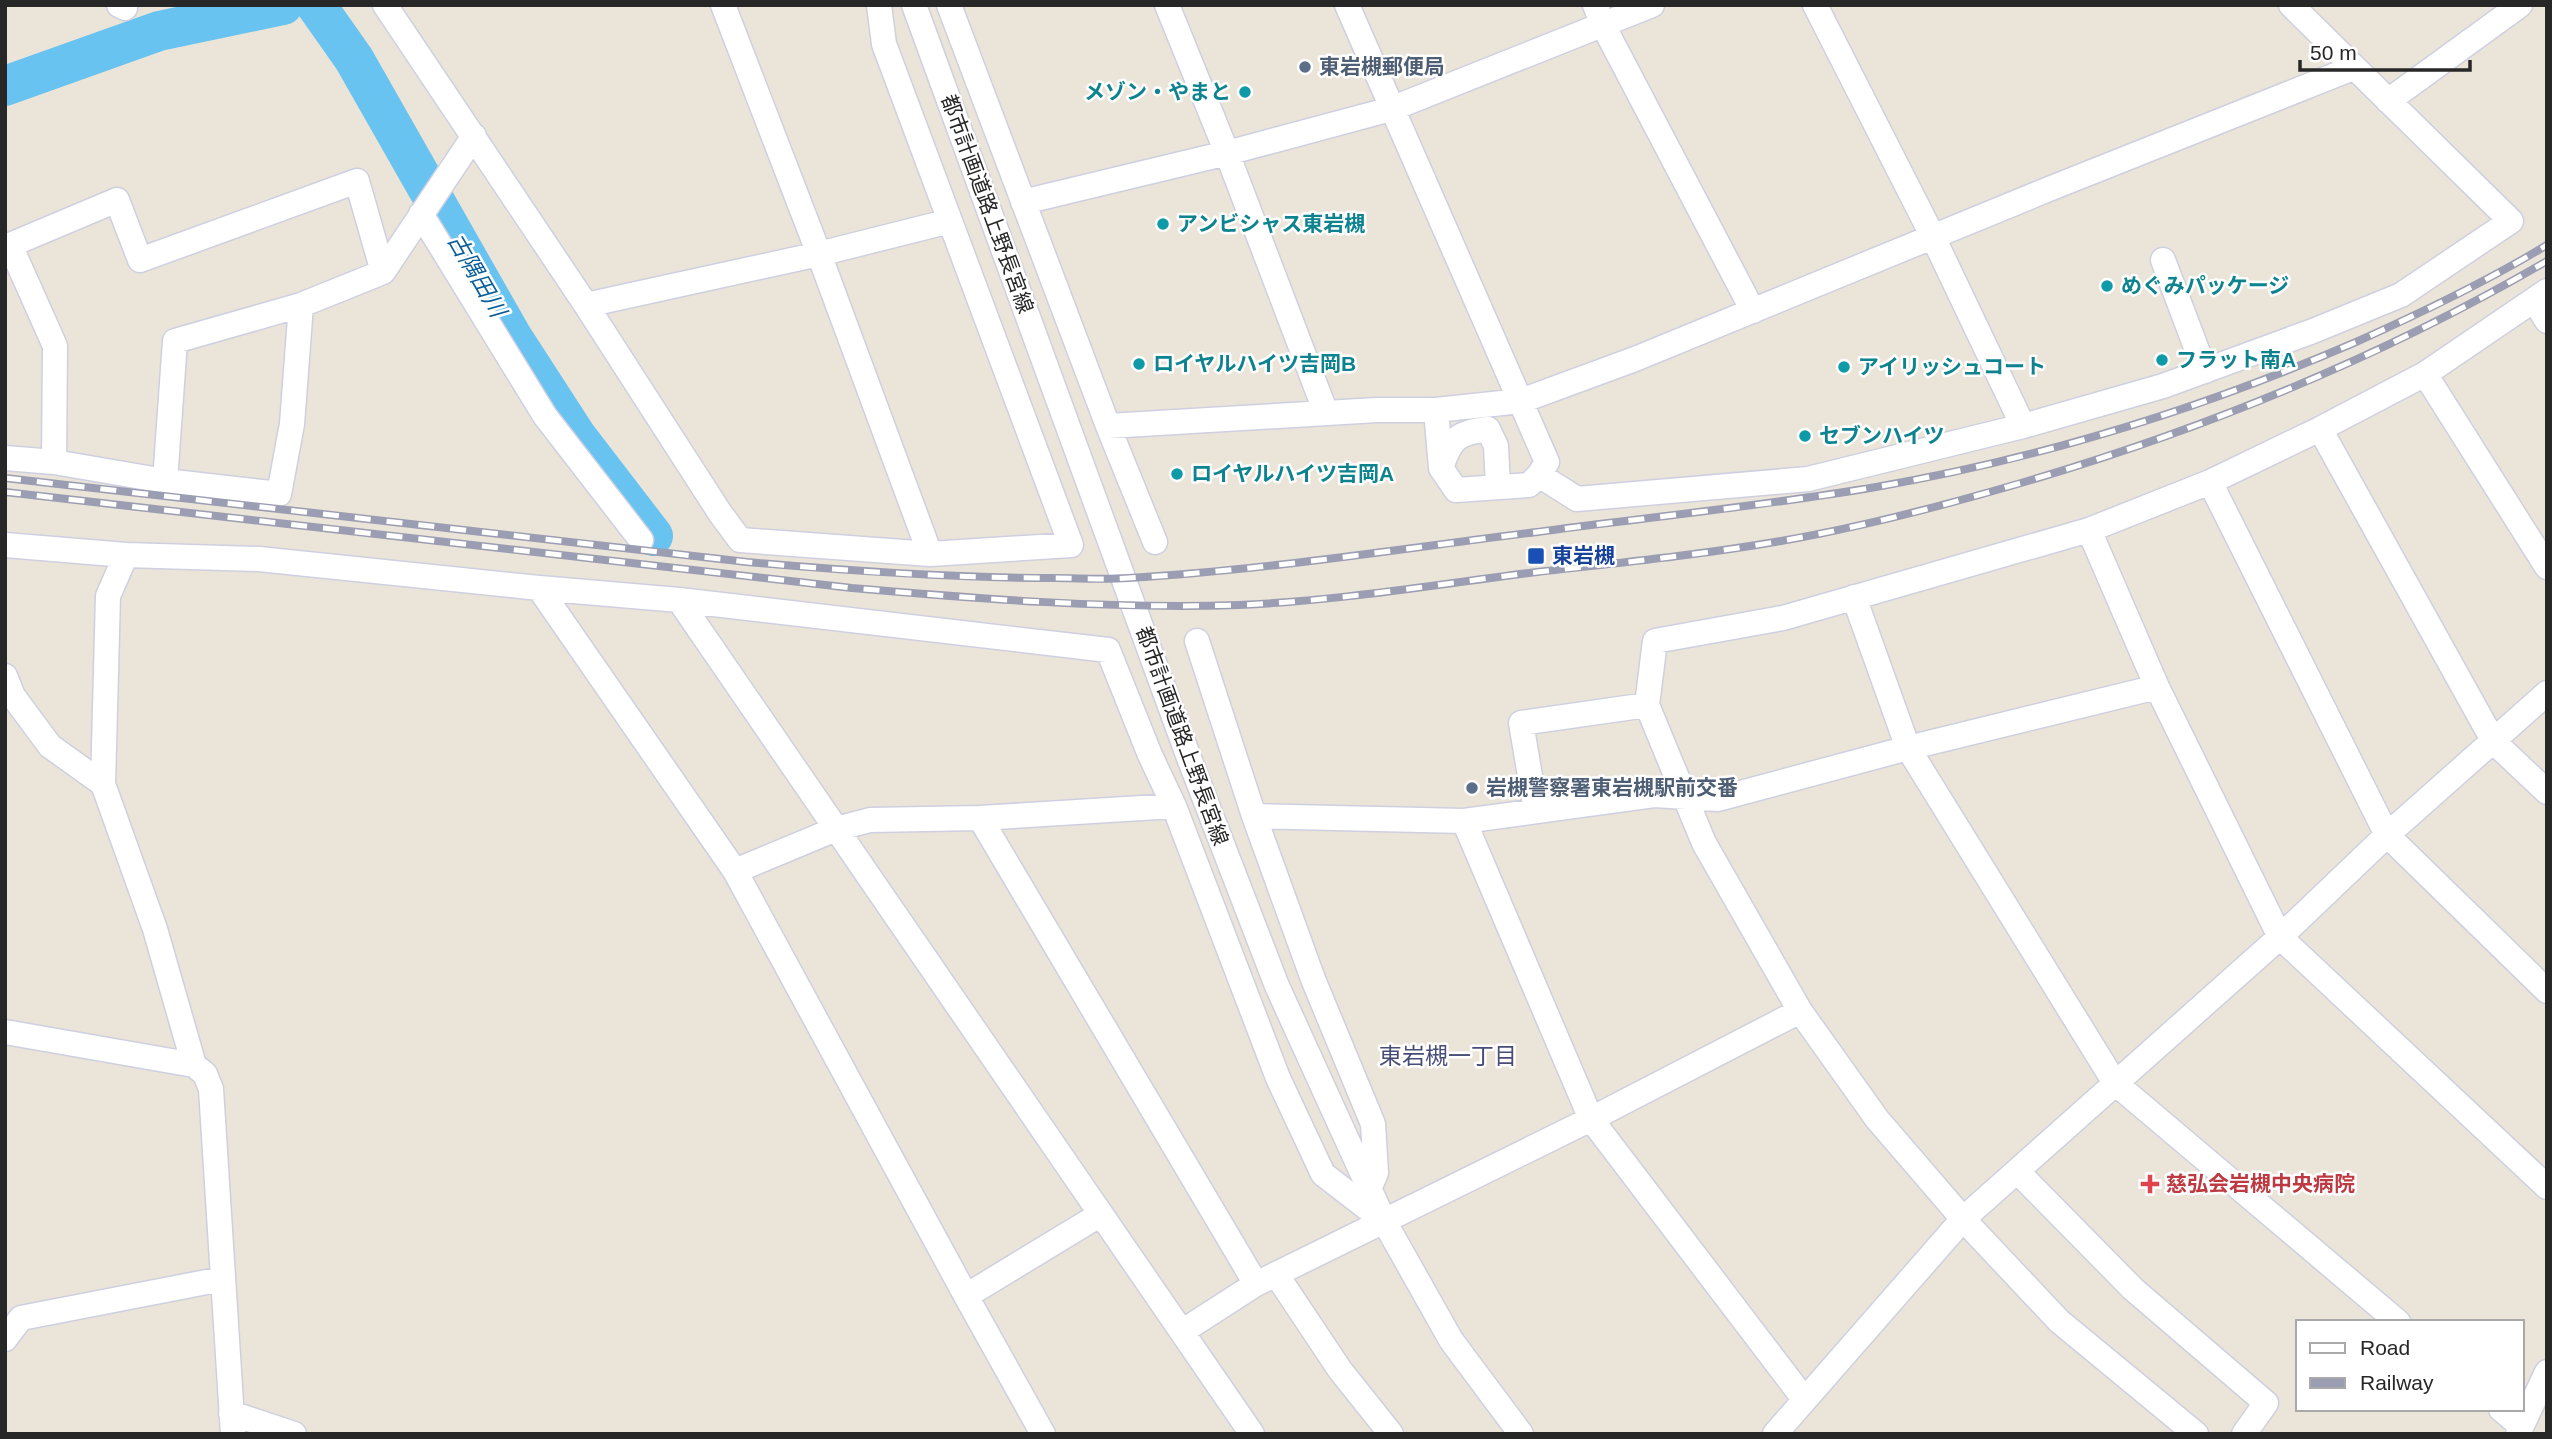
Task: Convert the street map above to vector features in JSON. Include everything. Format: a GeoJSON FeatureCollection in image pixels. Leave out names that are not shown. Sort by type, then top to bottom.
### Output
{"type":"FeatureCollection","features":[{"type":"Feature","properties":{"kind":"street"},"geometry":{"type":"LineString","coordinates":[[385,5],[740,540],[930,554],[1071,545],[884,44],[879,5]]}},
{"type":"Feature","properties":{"kind":"street"},"geometry":{"type":"LineString","coordinates":[[723,5],[930,554]]}},
{"type":"Feature","properties":{"kind":"street","name":"都市計画道路上野長宮線"},"geometry":{"type":"LineString","coordinates":[[914,5],[1194,770],[1278,986],[1384,1221],[1451,1340],[1521,1434]]}},
{"type":"Feature","properties":{"kind":"street"},"geometry":{"type":"LineString","coordinates":[[949,5],[1108,426],[1155,542]]}},
{"type":"Feature","properties":{"kind":"street"},"geometry":{"type":"LineString","coordinates":[[1167,5],[1227,153],[1326,413]]}},
{"type":"Feature","properties":{"kind":"street"},"geometry":{"type":"LineString","coordinates":[[1347,5],[1547,463],[1529,485],[1456,490],[1441,468],[1436,410]]}},
{"type":"Feature","properties":{"kind":"street"},"geometry":{"type":"LineString","coordinates":[[1023,202],[1227,153],[1391,109],[1599,15],[1652,5]]}},
{"type":"Feature","properties":{"kind":"street"},"geometry":{"type":"LineString","coordinates":[[1815,5],[1933,237],[2023,426]]}},
{"type":"Feature","properties":{"kind":"street"},"geometry":{"type":"LineString","coordinates":[[1539,475],[1577,499],[1808,479],[2023,426],[2163,386],[2313,331],[2400,295],[2511,221],[2291,5]]}},
{"type":"Feature","properties":{"kind":"street"},"geometry":{"type":"LineString","coordinates":[[2388,101],[2520,5]]}},
{"type":"Feature","properties":{"kind":"street"},"geometry":{"type":"LineString","coordinates":[[1599,15],[1753,310]]}},
{"type":"Feature","properties":{"kind":"street"},"geometry":{"type":"LineString","coordinates":[[1108,426],[1326,413],[1436,410],[1521,401],[1636,359],[2353,68]]}},
{"type":"Feature","properties":{"kind":"street"},"geometry":{"type":"LineString","coordinates":[[165,481],[175,341],[301,306],[383,272],[474,136]]}},
{"type":"Feature","properties":{"kind":"street"},"geometry":{"type":"LineString","coordinates":[[54,462],[55,346],[8,246],[117,200],[139,260],[357,181],[383,272]]}},
{"type":"Feature","properties":{"kind":"street"},"geometry":{"type":"LineString","coordinates":[[429,203],[545,416],[641,540]]}},
{"type":"Feature","properties":{"kind":"street"},"geometry":{"type":"LineString","coordinates":[[586,305],[819,254],[950,221]]}},
{"type":"Feature","properties":{"kind":"street"},"geometry":{"type":"LineString","coordinates":[[2163,260],[2205,371]]}},
{"type":"Feature","properties":{"kind":"street"},"geometry":{"type":"LineString","coordinates":[[2196,1434],[2059,1321],[1964,1219],[1877,1119],[1800,1011],[1704,843],[1647,705],[1655,641],[1783,618],[2089,530],[2210,482],[2320,429],[2425,374],[2540,295],[2547,321]]}},
{"type":"Feature","properties":{"kind":"street"},"geometry":{"type":"LineString","coordinates":[[5,458],[54,462],[165,481],[279,495],[292,424],[301,306]]}},
{"type":"Feature","properties":{"kind":"street"},"geometry":{"type":"LineString","coordinates":[[2425,374],[2547,567]]}},
{"type":"Feature","properties":{"kind":"street"},"geometry":{"type":"LineString","coordinates":[[1441,468],[1448,447],[1465,432],[1488,429],[1496,446],[1498,488]]}},
{"type":"Feature","properties":{"kind":"street"},"geometry":{"type":"LineString","coordinates":[[2320,429],[2494,742],[2547,792]]}},
{"type":"Feature","properties":{"kind":"street"},"geometry":{"type":"LineString","coordinates":[[2210,482],[2387,835],[2547,991]]}},
{"type":"Feature","properties":{"kind":"street"},"geometry":{"type":"LineString","coordinates":[[2089,530],[2157,687],[2280,937],[2547,1186]]}},
{"type":"Feature","properties":{"kind":"street"},"geometry":{"type":"LineString","coordinates":[[5,545],[126,555],[260,559],[539,589],[679,600],[1108,650],[1150,755],[1174,806],[1278,1077],[1323,1174],[1384,1221]]}},
{"type":"Feature","properties":{"kind":"street"},"geometry":{"type":"LineString","coordinates":[[126,555],[108,596],[103,784],[155,929],[194,1065]]}},
{"type":"Feature","properties":{"kind":"street"},"geometry":{"type":"LineString","coordinates":[[539,589],[736,871],[965,1296],[1043,1434]]}},
{"type":"Feature","properties":{"kind":"street"},"geometry":{"type":"LineString","coordinates":[[1854,597],[1908,748],[2115,1083],[2396,1320]]}},
{"type":"Feature","properties":{"kind":"street"},"geometry":{"type":"LineString","coordinates":[[679,600],[1252,1434]]}},
{"type":"Feature","properties":{"kind":"street"},"geometry":{"type":"LineString","coordinates":[[1197,641],[1254,816],[1312,979],[1373,1124],[1376,1173],[1369,1189]]}},
{"type":"Feature","properties":{"kind":"street"},"geometry":{"type":"LineString","coordinates":[[5,676],[13,696],[50,746],[103,784]]}},
{"type":"Feature","properties":{"kind":"street"},"geometry":{"type":"LineString","coordinates":[[1254,816],[1464,821],[1654,795],[1718,799],[1908,748],[2157,687]]}},
{"type":"Feature","properties":{"kind":"street"},"geometry":{"type":"LineString","coordinates":[[1775,1434],[1964,1219],[2280,937],[2387,835],[2547,693]]}},
{"type":"Feature","properties":{"kind":"street"},"geometry":{"type":"LineString","coordinates":[[1536,811],[1521,723],[1647,705]]}},
{"type":"Feature","properties":{"kind":"street"},"geometry":{"type":"LineString","coordinates":[[736,871],[836,829],[870,820],[980,818],[1174,806]]}},
{"type":"Feature","properties":{"kind":"street"},"geometry":{"type":"LineString","coordinates":[[980,818],[1266,1279],[1391,1434]]}},
{"type":"Feature","properties":{"kind":"street"},"geometry":{"type":"LineString","coordinates":[[1464,821],[1591,1119],[1804,1399]]}},
{"type":"Feature","properties":{"kind":"street"},"geometry":{"type":"LineString","coordinates":[[1183,1331],[1266,1279],[1591,1119],[1800,1011]]}},
{"type":"Feature","properties":{"kind":"street"},"geometry":{"type":"LineString","coordinates":[[5,1032],[194,1065],[205,1074],[211,1089],[232,1424],[294,1434]]}},
{"type":"Feature","properties":{"kind":"street"},"geometry":{"type":"LineString","coordinates":[[2017,1171],[2133,1289],[2266,1403],[2244,1434]]}},
{"type":"Feature","properties":{"kind":"street"},"geometry":{"type":"LineString","coordinates":[[965,1296],[1101,1214]]}},
{"type":"Feature","properties":{"kind":"street"},"geometry":{"type":"LineString","coordinates":[[5,1339],[21,1318],[222,1279]]}},
{"type":"Feature","properties":{"kind":"street"},"geometry":{"type":"LineString","coordinates":[[2503,1411],[2519,1430],[2547,1372]]}},
{"type":"Feature","properties":{"kind":"waterway","name":"古隅田川"},"geometry":{"type":"LineString","coordinates":[[5,86],[159,31],[283,5]]}},
{"type":"Feature","properties":{"kind":"waterway","name":"古隅田川"},"geometry":{"type":"LineString","coordinates":[[316,5],[354,59],[511,335],[577,437],[653,536]]}},
{"type":"Feature","properties":{"kind":"railway"},"geometry":{"type":"LineString","coordinates":[[5,478],[747,562],[824,568],[939,575],[1100,579],[1234,570],[1796,499],[1876,487],[2000,462],[2180,410],[2298,366],[2429,308],[2501,272],[2547,245]]}},
{"type":"Feature","properties":{"kind":"railway"},"geometry":{"type":"LineString","coordinates":[[5,492],[900,592],[1142,606],[1239,605],[1314,600],[1751,546],[1842,529],[1962,500],[2090,462],[2225,415],[2356,360],[2421,329],[2547,261]]}},
{"type":"Feature","properties":{"kind":"place","name":"東岩槻郵便局"},"geometry":{"type":"Point","coordinates":[1305,67]}},
{"type":"Feature","properties":{"kind":"place","name":"メゾン・やまと"},"geometry":{"type":"Point","coordinates":[1245,92]}},
{"type":"Feature","properties":{"kind":"place","name":"アンビシャス東岩槻"},"geometry":{"type":"Point","coordinates":[1163,224]}},
{"type":"Feature","properties":{"kind":"place","name":"めぐみパッケージ"},"geometry":{"type":"Point","coordinates":[2107,286]}},
{"type":"Feature","properties":{"kind":"place","name":"フラット南A"},"geometry":{"type":"Point","coordinates":[2162,360]}},
{"type":"Feature","properties":{"kind":"place","name":"ロイヤルハイツ吉岡B"},"geometry":{"type":"Point","coordinates":[1139,364]}},
{"type":"Feature","properties":{"kind":"place","name":"アイリッシュコート"},"geometry":{"type":"Point","coordinates":[1844,367]}},
{"type":"Feature","properties":{"kind":"place","name":"セブンハイツ"},"geometry":{"type":"Point","coordinates":[1805,436]}},
{"type":"Feature","properties":{"kind":"place","name":"ロイヤルハイツ吉岡A"},"geometry":{"type":"Point","coordinates":[1177,474]}},
{"type":"Feature","properties":{"kind":"place","name":"東岩槻"},"geometry":{"type":"Point","coordinates":[1536,556]}},
{"type":"Feature","properties":{"kind":"place","name":"岩槻警察署東岩槻駅前交番"},"geometry":{"type":"Point","coordinates":[1472,788]}},
{"type":"Feature","properties":{"kind":"place","name":"慈弘会岩槻中央病院"},"geometry":{"type":"Point","coordinates":[2150,1184]}},
{"type":"Feature","properties":{"kind":"district","name":"東岩槻一丁目"},"geometry":{"type":"Point","coordinates":[1448,1056]}}]}
